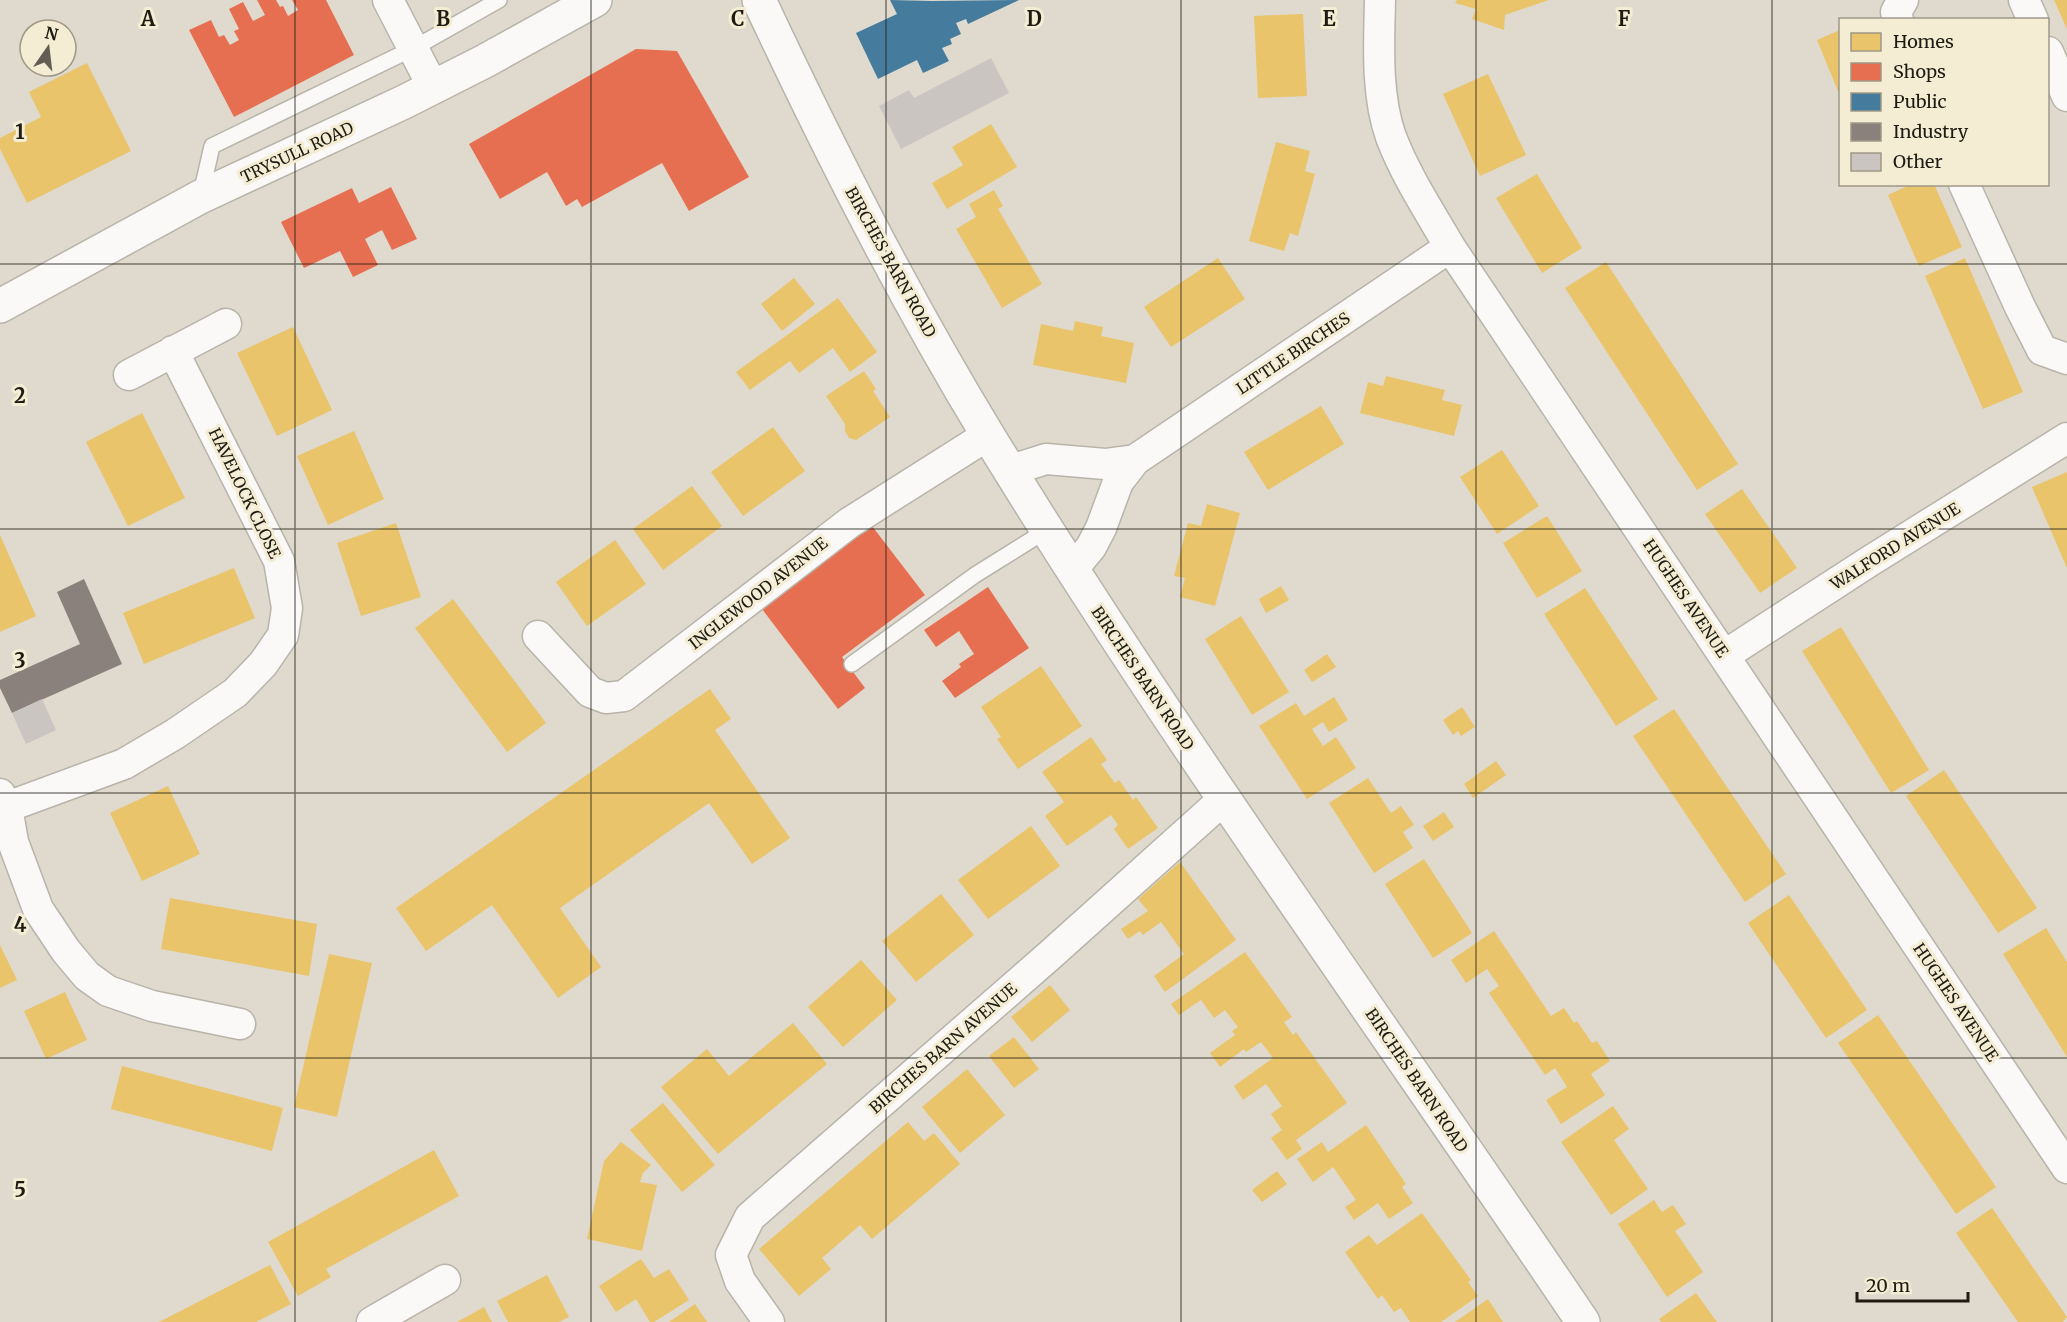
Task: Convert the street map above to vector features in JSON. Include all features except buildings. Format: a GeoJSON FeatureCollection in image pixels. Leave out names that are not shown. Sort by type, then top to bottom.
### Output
{"type":"FeatureCollection","features":[{"type":"Feature","properties":{"kind":"main road","name":"TRYSULL ROAD"},"geometry":{"type":"LineString","coordinates":[[0,306],[200,197],[433,87],[595,0]]}},
{"type":"Feature","properties":{"kind":"main road","name":"BIRCHES BARN ROAD"},"geometry":{"type":"LineString","coordinates":[[759,0],[859,207],[988,435],[1047,530],[1224,799],[1583,1322]]}},
{"type":"Feature","properties":{"kind":"street"},"geometry":{"type":"LineString","coordinates":[[388,0],[433,87]]}},
{"type":"Feature","properties":{"kind":"street","name":"HUGHES AVENUE"},"geometry":{"type":"LineString","coordinates":[[1380,0],[1379,43],[1383,98],[1391,136],[1414,184],[1450,247],[2063,1154]]}},
{"type":"Feature","properties":{"kind":"street"},"geometry":{"type":"LineString","coordinates":[[1898,18],[1896,12],[1903,0]]}},
{"type":"Feature","properties":{"kind":"street"},"geometry":{"type":"LineString","coordinates":[[2024,0],[2032,18]]}},
{"type":"Feature","properties":{"kind":"street"},"geometry":{"type":"LineString","coordinates":[[2049,54],[2067,96]]}},
{"type":"Feature","properties":{"kind":"street"},"geometry":{"type":"LineString","coordinates":[[1966,186],[2020,307],[2042,350],[2067,359]]}},
{"type":"Feature","properties":{"kind":"street","name":"LITTLE BIRCHES"},"geometry":{"type":"LineString","coordinates":[[1072,570],[1091,547],[1101,528],[1118,482],[1135,460],[1450,247]]}},
{"type":"Feature","properties":{"kind":"street"},"geometry":{"type":"LineString","coordinates":[[129,375],[226,324]]}},
{"type":"Feature","properties":{"kind":"street","name":"HAVELOCK CLOSE"},"geometry":{"type":"LineString","coordinates":[[3,800],[124,764],[175,734],[236,693],[263,664],[283,635],[287,608],[279,561],[173,351]]}},
{"type":"Feature","properties":{"kind":"street","name":"INGLEWOOD AVENUE"},"geometry":{"type":"LineString","coordinates":[[538,636],[590,693],[606,698],[624,696],[849,523],[988,435]]}},
{"type":"Feature","properties":{"kind":"street","name":"WALFORD AVENUE"},"geometry":{"type":"LineString","coordinates":[[1725,655],[2067,438]]}},
{"type":"Feature","properties":{"kind":"street","name":"LITTLE BIRCHES"},"geometry":{"type":"LineString","coordinates":[[1011,470],[1046,459],[1105,465],[1135,460]]}},
{"type":"Feature","properties":{"kind":"street","name":"BIRCHES BARN AVENUE"},"geometry":{"type":"LineString","coordinates":[[769,1322],[740,1281],[731,1255],[750,1217],[1224,799]]}},
{"type":"Feature","properties":{"kind":"street"},"geometry":{"type":"LineString","coordinates":[[3,800],[13,842],[38,909],[66,951],[87,976],[108,991],[152,1006],[240,1024]]}},
{"type":"Feature","properties":{"kind":"street"},"geometry":{"type":"LineString","coordinates":[[372,1322],[445,1280]]}},
{"type":"Feature","properties":{"kind":"lane"},"geometry":{"type":"LineString","coordinates":[[200,197],[212,146],[414,48],[499,0]]}},
{"type":"Feature","properties":{"kind":"lane"},"geometry":{"type":"LineString","coordinates":[[852,664],[975,575],[1047,530]]}}]}
